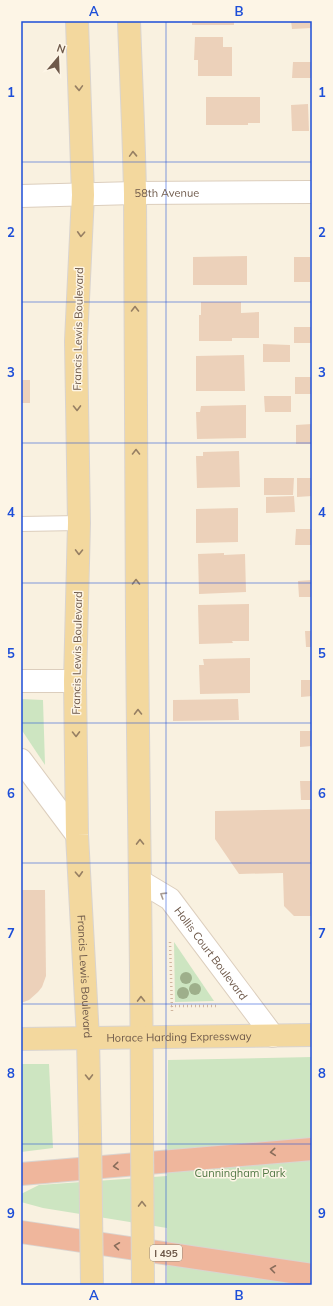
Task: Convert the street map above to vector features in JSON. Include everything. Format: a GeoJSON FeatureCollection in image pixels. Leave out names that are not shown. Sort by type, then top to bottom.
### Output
{"type":"FeatureCollection","features":[{"type":"Feature","properties":{"kind":"highway"},"geometry":{"type":"LineString","coordinates":[[21,1174],[312,1149]]}},
{"type":"Feature","properties":{"kind":"highway","name":"I 495"},"geometry":{"type":"LineString","coordinates":[[21,1232],[312,1275]]}},
{"type":"Feature","properties":{"kind":"main road","name":"Francis Lewis Boulevard"},"geometry":{"type":"LineString","coordinates":[[77,21],[83,195],[76,341],[79,523],[75,681],[77,835],[88,1038],[92,1285]]}},
{"type":"Feature","properties":{"kind":"main road"},"geometry":{"type":"LineString","coordinates":[[129,21],[134,193],[143,1285]]}},
{"type":"Feature","properties":{"kind":"main road","name":"Horace Harding Expressway"},"geometry":{"type":"LineString","coordinates":[[21,1039],[312,1035]]}},
{"type":"Feature","properties":{"kind":"street","name":"58th Avenue"},"geometry":{"type":"LineString","coordinates":[[21,196],[134,193],[312,192]]}},
{"type":"Feature","properties":{"kind":"street"},"geometry":{"type":"LineString","coordinates":[[21,681],[75,681]]}},
{"type":"Feature","properties":{"kind":"street"},"geometry":{"type":"LineString","coordinates":[[21,760],[77,835]]}},
{"type":"Feature","properties":{"kind":"street","name":"Hollis Court Boulevard"},"geometry":{"type":"LineString","coordinates":[[140,881],[170,899],[273,1036]]}},
{"type":"Feature","properties":{"kind":"lane"},"geometry":{"type":"LineString","coordinates":[[21,524],[79,523]]}},
{"type":"Feature","properties":{"kind":"path"},"geometry":{"type":"LineString","coordinates":[[170,936],[172,1016]]}},
{"type":"Feature","properties":{"kind":"path"},"geometry":{"type":"LineString","coordinates":[[167,1005],[222,1006]]}},
{"type":"Feature","properties":{"kind":"green space"},"geometry":{"type":"Polygon","coordinates":[[[21,699],[43,700],[45,765],[21,729],[21,699]]]}},
{"type":"Feature","properties":{"kind":"green space"},"geometry":{"type":"Polygon","coordinates":[[[174,942],[214,1001],[175,1002],[174,942]]]}},
{"type":"Feature","properties":{"kind":"green space","name":"Cunningham Park"},"geometry":{"type":"Polygon","coordinates":[[[312,1057],[312,1285],[167,1285],[167,1228],[43,1208],[21,1202],[21,1194],[39,1185],[167,1176],[168,1060],[312,1057]]]}},
{"type":"Feature","properties":{"kind":"green space"},"geometry":{"type":"Polygon","coordinates":[[[21,1064],[49,1064],[53,1148],[21,1152],[21,1064]]]}},
{"type":"Feature","properties":{"kind":"building"},"geometry":{"type":"Polygon","coordinates":[[[192,21],[234,21],[234,25],[192,25],[192,21]]]}},
{"type":"Feature","properties":{"kind":"building"},"geometry":{"type":"Polygon","coordinates":[[[291,21],[312,21],[312,28],[292,29],[291,21]]]}},
{"type":"Feature","properties":{"kind":"building"},"geometry":{"type":"Polygon","coordinates":[[[195,37],[223,37],[223,47],[232,47],[232,76],[198,76],[198,60],[194,60],[195,37]]]}},
{"type":"Feature","properties":{"kind":"building"},"geometry":{"type":"Polygon","coordinates":[[[293,62],[312,62],[312,78],[292,78],[293,62]]]}},
{"type":"Feature","properties":{"kind":"building"},"geometry":{"type":"Polygon","coordinates":[[[206,97],[260,97],[260,123],[248,123],[248,125],[206,125],[206,97]]]}},
{"type":"Feature","properties":{"kind":"building"},"geometry":{"type":"Polygon","coordinates":[[[308,104],[309,131],[292,131],[291,105],[308,104]]]}},
{"type":"Feature","properties":{"kind":"building"},"geometry":{"type":"Polygon","coordinates":[[[247,256],[247,285],[193,285],[193,257],[247,256]]]}},
{"type":"Feature","properties":{"kind":"building"},"geometry":{"type":"Polygon","coordinates":[[[294,257],[310,257],[310,282],[294,282],[294,257]]]}},
{"type":"Feature","properties":{"kind":"building"},"geometry":{"type":"Polygon","coordinates":[[[201,302],[241,302],[241,313],[259,312],[259,338],[232,338],[232,341],[199,341],[199,315],[201,315],[201,302]]]}},
{"type":"Feature","properties":{"kind":"building"},"geometry":{"type":"Polygon","coordinates":[[[294,327],[312,327],[312,343],[294,343],[294,327]]]}},
{"type":"Feature","properties":{"kind":"building"},"geometry":{"type":"Polygon","coordinates":[[[263,344],[290,345],[290,362],[263,362],[263,344]]]}},
{"type":"Feature","properties":{"kind":"building"},"geometry":{"type":"Polygon","coordinates":[[[244,355],[245,391],[196,391],[196,356],[244,355]]]}},
{"type":"Feature","properties":{"kind":"building"},"geometry":{"type":"Polygon","coordinates":[[[295,377],[312,377],[312,394],[295,394],[295,377]]]}},
{"type":"Feature","properties":{"kind":"building"},"geometry":{"type":"Polygon","coordinates":[[[21,380],[30,380],[30,403],[21,403],[21,380]]]}},
{"type":"Feature","properties":{"kind":"building"},"geometry":{"type":"Polygon","coordinates":[[[264,396],[291,396],[291,412],[265,412],[264,396]]]}},
{"type":"Feature","properties":{"kind":"building"},"geometry":{"type":"Polygon","coordinates":[[[246,405],[246,438],[197,439],[196,412],[200,412],[201,406],[246,405]]]}},
{"type":"Feature","properties":{"kind":"building"},"geometry":{"type":"Polygon","coordinates":[[[312,424],[312,444],[296,444],[296,425],[312,424]]]}},
{"type":"Feature","properties":{"kind":"building"},"geometry":{"type":"Polygon","coordinates":[[[239,451],[240,487],[197,488],[196,456],[203,456],[203,452],[239,451]]]}},
{"type":"Feature","properties":{"kind":"building"},"geometry":{"type":"Polygon","coordinates":[[[264,478],[294,478],[293,495],[264,495],[264,478]]]}},
{"type":"Feature","properties":{"kind":"building"},"geometry":{"type":"Polygon","coordinates":[[[297,478],[312,478],[312,496],[297,497],[297,478]]]}},
{"type":"Feature","properties":{"kind":"building"},"geometry":{"type":"Polygon","coordinates":[[[294,496],[295,512],[266,513],[266,497],[294,496]]]}},
{"type":"Feature","properties":{"kind":"building"},"geometry":{"type":"Polygon","coordinates":[[[238,508],[238,542],[196,543],[196,509],[238,508]]]}},
{"type":"Feature","properties":{"kind":"building"},"geometry":{"type":"Polygon","coordinates":[[[296,529],[312,529],[312,545],[295,545],[296,529]]]}},
{"type":"Feature","properties":{"kind":"building"},"geometry":{"type":"Polygon","coordinates":[[[224,553],[224,555],[245,554],[246,592],[199,594],[198,554],[224,553]]]}},
{"type":"Feature","properties":{"kind":"building"},"geometry":{"type":"Polygon","coordinates":[[[312,580],[312,597],[299,597],[298,581],[312,580]]]}},
{"type":"Feature","properties":{"kind":"building"},"geometry":{"type":"Polygon","coordinates":[[[249,604],[249,641],[199,644],[198,605],[249,604]]]}},
{"type":"Feature","properties":{"kind":"building"},"geometry":{"type":"Polygon","coordinates":[[[305,631],[312,631],[312,647],[306,647],[305,631]]]}},
{"type":"Feature","properties":{"kind":"building"},"geometry":{"type":"Polygon","coordinates":[[[250,658],[250,693],[200,694],[199,665],[204,665],[203,659],[250,658]]]}},
{"type":"Feature","properties":{"kind":"building"},"geometry":{"type":"Polygon","coordinates":[[[301,680],[312,680],[312,696],[301,697],[301,680]]]}},
{"type":"Feature","properties":{"kind":"building"},"geometry":{"type":"Polygon","coordinates":[[[238,699],[239,720],[173,721],[173,700],[238,699]]]}},
{"type":"Feature","properties":{"kind":"building"},"geometry":{"type":"Polygon","coordinates":[[[300,731],[312,731],[312,746],[300,747],[300,731]]]}},
{"type":"Feature","properties":{"kind":"building"},"geometry":{"type":"Polygon","coordinates":[[[300,781],[312,781],[312,800],[301,800],[300,781]]]}},
{"type":"Feature","properties":{"kind":"building"},"geometry":{"type":"Polygon","coordinates":[[[312,809],[312,916],[294,916],[284,906],[283,873],[239,874],[215,839],[215,811],[312,809]]]}},
{"type":"Feature","properties":{"kind":"building"},"geometry":{"type":"Polygon","coordinates":[[[21,890],[45,890],[46,976],[42,987],[38,992],[29,1000],[21,1003],[21,890]]]}}]}
